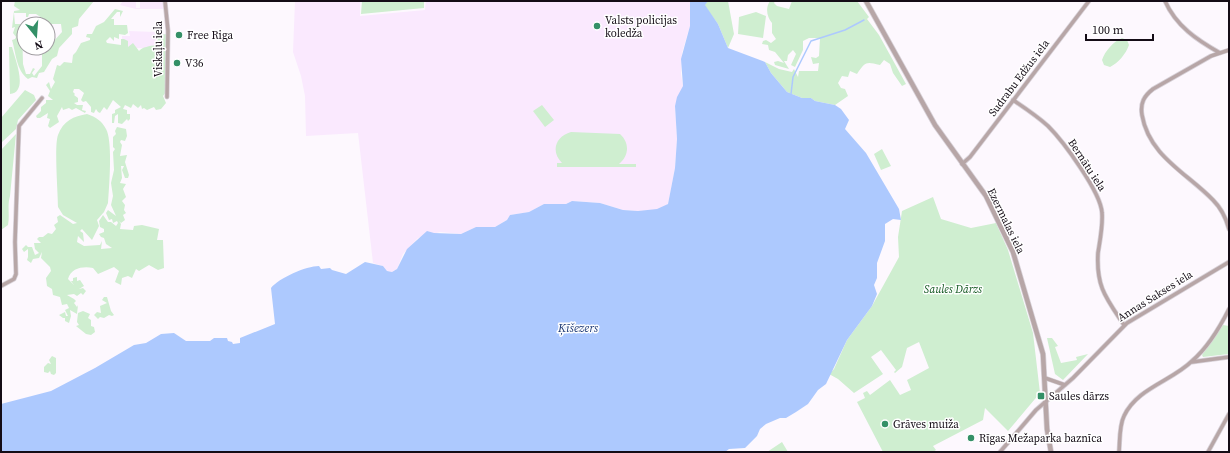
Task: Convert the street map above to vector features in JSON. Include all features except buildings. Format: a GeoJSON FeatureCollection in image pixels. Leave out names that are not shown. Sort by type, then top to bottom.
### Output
{"type":"FeatureCollection","features":[{"type":"Feature","properties":{"kind":"street","name":"Viskaļu iela"},"geometry":{"type":"LineString","coordinates":[[165,1],[168,32],[167,97]]}},
{"type":"Feature","properties":{"kind":"street","name":"Ezermalas iela"},"geometry":{"type":"LineString","coordinates":[[868,1],[935,125],[986,196],[1013,252],[1039,338],[1045,378],[1051,452]]}},
{"type":"Feature","properties":{"kind":"street","name":"Sudrabu Edžus iela"},"geometry":{"type":"LineString","coordinates":[[962,164],[970,157],[1087,1]]}},
{"type":"Feature","properties":{"kind":"street"},"geometry":{"type":"LineString","coordinates":[[1165,1],[1180,25],[1196,39],[1220,53]]}},
{"type":"Feature","properties":{"kind":"street"},"geometry":{"type":"LineString","coordinates":[[1228,52],[1220,53],[1153,88],[1145,96],[1142,111],[1145,128],[1154,144],[1177,170],[1213,200],[1223,212],[1229,229]]}},
{"type":"Feature","properties":{"kind":"street"},"geometry":{"type":"LineString","coordinates":[[1,286],[16,276],[15,242],[19,126],[42,98]]}},
{"type":"Feature","properties":{"kind":"street","name":"Bernātu iela"},"geometry":{"type":"LineString","coordinates":[[1013,100],[1047,126],[1059,138],[1098,197],[1102,213],[1098,261],[1100,282],[1108,304],[1124,326]]}},
{"type":"Feature","properties":{"kind":"street","name":"Annas Sakses iela"},"geometry":{"type":"LineString","coordinates":[[1000,452],[1036,410],[1066,385],[1124,326],[1162,301],[1229,262]]}},
{"type":"Feature","properties":{"kind":"street"},"geometry":{"type":"LineString","coordinates":[[1119,452],[1123,417],[1130,407],[1144,393],[1192,362],[1213,336],[1229,311]]}},
{"type":"Feature","properties":{"kind":"street"},"geometry":{"type":"LineString","coordinates":[[1192,362],[1229,357]]}},
{"type":"Feature","properties":{"kind":"street"},"geometry":{"type":"LineString","coordinates":[[1045,378],[1066,385]]}},
{"type":"Feature","properties":{"kind":"street"},"geometry":{"type":"LineString","coordinates":[[1208,452],[1229,414]]}},
{"type":"Feature","properties":{"kind":"shaded area"},"geometry":{"type":"Polygon","coordinates":[[[123,1],[136,1],[136,8],[140,8],[140,1],[163,1],[164,9],[136,9],[120,5],[123,1]]]}},
{"type":"Feature","properties":{"kind":"shaded area"},"geometry":{"type":"Polygon","coordinates":[[[295,1],[360,1],[360,16],[425,10],[426,1],[690,1],[690,26],[682,53],[681,74],[683,86],[675,106],[677,139],[675,168],[668,204],[657,210],[638,211],[623,210],[600,203],[572,201],[566,204],[544,204],[529,212],[510,215],[507,220],[495,227],[476,227],[461,234],[440,232],[418,238],[403,254],[397,269],[392,272],[387,271],[383,266],[373,263],[358,133],[306,136],[305,96],[301,76],[293,52],[295,1]]]}},
{"type":"Feature","properties":{"kind":"shaded area"},"geometry":{"type":"Polygon","coordinates":[[[129,31],[167,34],[166,48],[122,48],[122,36],[130,36],[129,31]]]}},
{"type":"Feature","properties":{"kind":"green space"},"geometry":{"type":"Polygon","coordinates":[[[15,1],[94,1],[79,19],[78,26],[72,28],[72,34],[59,48],[57,56],[52,59],[44,72],[39,73],[37,78],[32,77],[28,79],[21,71],[17,61],[12,40],[16,37],[13,33],[15,27],[12,28],[14,11],[20,10],[14,6],[15,1]]]}},
{"type":"Feature","properties":{"kind":"green space"},"geometry":{"type":"Polygon","coordinates":[[[362,1],[424,1],[424,8],[361,14],[362,1]]]}},
{"type":"Feature","properties":{"kind":"green space"},"geometry":{"type":"Polygon","coordinates":[[[708,1],[728,1],[734,34],[728,48],[718,24],[704,5],[708,1]]]}},
{"type":"Feature","properties":{"kind":"green space"},"geometry":{"type":"Polygon","coordinates":[[[770,1],[775,1],[774,3],[777,6],[789,9],[792,1],[857,1],[869,17],[867,19],[879,35],[906,84],[902,86],[893,73],[890,64],[884,60],[880,65],[869,63],[865,65],[857,74],[850,71],[848,77],[842,76],[838,83],[841,88],[845,89],[848,96],[835,105],[815,101],[811,98],[802,98],[787,92],[771,73],[765,62],[779,69],[792,72],[794,69],[798,77],[799,71],[818,71],[819,63],[813,64],[811,57],[816,58],[819,56],[820,38],[809,38],[803,41],[803,50],[795,67],[791,65],[796,54],[793,50],[788,55],[787,61],[784,61],[789,69],[775,65],[774,62],[778,61],[784,63],[775,52],[769,50],[768,45],[762,44],[763,41],[766,40],[771,43],[776,39],[772,33],[772,23],[767,12],[770,1]]]}},
{"type":"Feature","properties":{"kind":"green space"},"geometry":{"type":"Polygon","coordinates":[[[115,9],[123,11],[120,17],[120,12],[117,12],[111,19],[114,19],[114,25],[127,25],[128,33],[125,35],[119,34],[119,39],[114,37],[114,41],[110,37],[106,41],[107,43],[121,45],[121,39],[124,39],[128,41],[128,47],[133,43],[139,51],[156,45],[159,35],[167,34],[166,92],[163,96],[166,103],[161,109],[156,110],[154,107],[147,110],[144,108],[142,109],[141,105],[138,108],[133,104],[131,108],[125,105],[123,109],[127,110],[127,114],[130,114],[130,119],[128,121],[127,119],[122,124],[118,123],[118,114],[115,116],[114,123],[112,123],[112,114],[115,113],[115,110],[121,107],[113,100],[107,110],[104,107],[100,113],[96,109],[94,113],[91,112],[91,107],[86,101],[83,102],[81,100],[84,93],[79,89],[74,89],[73,92],[78,98],[78,102],[74,103],[77,105],[83,105],[82,110],[86,111],[85,113],[76,108],[72,110],[69,108],[63,110],[62,107],[57,116],[59,122],[50,128],[48,126],[50,119],[47,118],[48,113],[40,118],[37,118],[36,116],[41,111],[41,107],[46,103],[46,100],[53,100],[48,96],[50,91],[46,85],[49,82],[51,89],[55,82],[53,79],[57,65],[60,66],[64,62],[72,63],[73,55],[81,43],[90,40],[90,38],[86,37],[87,34],[92,34],[96,26],[104,22],[115,9]]]}},
{"type":"Feature","properties":{"kind":"green space"},"geometry":{"type":"Polygon","coordinates":[[[756,12],[766,16],[763,38],[738,34],[739,17],[756,12]]]}},
{"type":"Feature","properties":{"kind":"green space"},"geometry":{"type":"Polygon","coordinates":[[[1122,38],[1127,40],[1129,45],[1124,55],[1110,67],[1104,65],[1102,60],[1105,53],[1113,44],[1122,38]]]}},
{"type":"Feature","properties":{"kind":"green space"},"geometry":{"type":"Polygon","coordinates":[[[9,47],[12,47],[18,67],[20,81],[19,88],[16,92],[10,94],[9,47]]]}},
{"type":"Feature","properties":{"kind":"green space"},"geometry":{"type":"Polygon","coordinates":[[[25,90],[34,95],[36,100],[18,120],[16,129],[1,143],[1,118],[25,90]]]}},
{"type":"Feature","properties":{"kind":"green space"},"geometry":{"type":"Polygon","coordinates":[[[542,105],[554,120],[545,127],[533,111],[542,105]]]}},
{"type":"Feature","properties":{"kind":"green space"},"geometry":{"type":"Polygon","coordinates":[[[87,114],[101,122],[108,135],[110,165],[108,203],[104,212],[97,220],[99,226],[92,240],[82,229],[80,231],[83,233],[84,242],[78,236],[77,242],[84,246],[100,245],[102,241],[101,249],[112,248],[106,244],[104,238],[99,234],[104,232],[104,229],[100,227],[99,221],[103,215],[108,222],[111,222],[116,226],[118,223],[117,221],[113,223],[112,219],[109,220],[106,213],[108,210],[116,216],[111,205],[113,196],[111,183],[114,170],[113,152],[115,149],[113,147],[113,137],[116,134],[115,131],[117,127],[126,129],[127,136],[125,141],[121,140],[120,142],[122,145],[120,156],[127,155],[125,162],[129,175],[128,178],[125,178],[122,170],[124,166],[121,166],[122,178],[120,183],[126,184],[123,189],[126,197],[122,201],[125,205],[124,210],[126,213],[123,215],[125,220],[121,223],[119,221],[121,224],[120,229],[133,230],[134,226],[142,225],[159,229],[157,240],[163,240],[164,268],[158,270],[149,265],[139,271],[136,269],[132,278],[128,276],[122,278],[121,285],[115,282],[119,271],[114,267],[98,274],[93,268],[85,267],[75,270],[68,279],[74,285],[71,281],[73,281],[73,278],[77,277],[77,281],[80,280],[84,286],[79,289],[83,288],[86,291],[83,295],[81,293],[77,296],[74,294],[67,295],[76,301],[74,303],[77,307],[78,305],[77,314],[70,310],[71,316],[69,323],[65,321],[65,318],[59,315],[65,312],[66,316],[68,316],[65,310],[69,308],[67,304],[62,305],[60,297],[53,295],[52,289],[47,286],[46,278],[51,271],[50,267],[41,258],[42,252],[39,258],[33,259],[31,263],[27,260],[28,249],[24,252],[22,249],[26,245],[28,247],[32,247],[35,255],[39,253],[35,249],[34,243],[41,243],[37,239],[39,237],[43,237],[48,233],[52,234],[56,229],[54,225],[58,222],[57,217],[60,215],[73,224],[77,223],[63,215],[58,207],[56,159],[57,141],[60,130],[66,123],[73,118],[87,114]]]}},
{"type":"Feature","properties":{"kind":"green space"},"geometry":{"type":"Polygon","coordinates":[[[571,132],[620,134],[627,145],[627,149],[625,157],[619,164],[636,164],[636,167],[557,167],[557,163],[562,163],[556,154],[556,144],[558,140],[571,132]]]}},
{"type":"Feature","properties":{"kind":"green space"},"geometry":{"type":"Polygon","coordinates":[[[16,134],[8,225],[1,230],[1,150],[16,134]]]}},
{"type":"Feature","properties":{"kind":"green space"},"geometry":{"type":"Polygon","coordinates":[[[882,149],[891,166],[881,170],[874,154],[882,149]]]}},
{"type":"Feature","properties":{"kind":"green space","name":"Saules Dārzs"},"geometry":{"type":"Polygon","coordinates":[[[933,197],[941,219],[971,228],[996,223],[1008,250],[1033,333],[1040,393],[1008,431],[985,408],[983,420],[933,446],[936,450],[933,452],[883,452],[857,402],[865,398],[863,393],[867,391],[870,395],[890,380],[900,395],[911,390],[907,380],[929,368],[919,342],[907,348],[902,367],[895,373],[894,372],[896,370],[881,350],[871,357],[883,374],[854,393],[838,379],[829,374],[834,369],[847,340],[872,306],[899,257],[898,237],[902,211],[933,197]]]}},
{"type":"Feature","properties":{"kind":"green space"},"geometry":{"type":"Polygon","coordinates":[[[104,297],[107,297],[111,311],[114,315],[109,315],[104,318],[100,317],[98,319],[94,315],[97,312],[101,313],[100,306],[107,303],[102,300],[104,297]]]}},
{"type":"Feature","properties":{"kind":"green space"},"geometry":{"type":"Polygon","coordinates":[[[83,311],[90,314],[88,318],[91,320],[91,326],[94,327],[95,332],[91,335],[86,334],[76,326],[79,325],[77,322],[78,313],[83,311]]]}},
{"type":"Feature","properties":{"kind":"green space"},"geometry":{"type":"Polygon","coordinates":[[[1223,325],[1229,326],[1229,354],[1203,357],[1202,355],[1223,325]]]}},
{"type":"Feature","properties":{"kind":"green space"},"geometry":{"type":"Polygon","coordinates":[[[1047,338],[1052,338],[1058,346],[1055,347],[1061,363],[1077,360],[1076,357],[1088,354],[1063,380],[1055,374],[1047,338]]]}},
{"type":"Feature","properties":{"kind":"green space"},"geometry":{"type":"Polygon","coordinates":[[[52,356],[56,358],[56,373],[54,375],[51,374],[50,371],[48,373],[44,372],[44,367],[48,363],[51,364],[49,360],[52,356]]]}},
{"type":"Feature","properties":{"kind":"green space"},"geometry":{"type":"Polygon","coordinates":[[[782,442],[788,452],[767,452],[782,442]]]}},
{"type":"Feature","properties":{"kind":"water","name":"Ķīšezers"},"geometry":{"type":"Polygon","coordinates":[[[690,1],[708,1],[705,5],[718,24],[728,48],[765,62],[771,73],[787,92],[802,98],[811,98],[815,101],[835,105],[841,109],[849,120],[845,129],[866,153],[899,209],[901,220],[893,219],[885,224],[885,241],[877,263],[877,278],[874,285],[877,294],[872,306],[847,340],[826,384],[818,390],[808,404],[796,412],[786,418],[780,418],[766,424],[760,429],[757,436],[745,448],[729,449],[725,452],[1,452],[1,404],[51,391],[95,368],[134,345],[146,343],[161,334],[174,333],[186,341],[210,341],[214,338],[227,338],[228,341],[232,342],[233,344],[240,343],[240,338],[275,324],[271,288],[280,280],[300,270],[319,266],[321,269],[330,268],[346,274],[365,262],[383,266],[387,271],[392,272],[397,269],[407,249],[427,231],[434,233],[461,234],[476,227],[495,227],[507,220],[510,215],[529,212],[544,204],[566,204],[572,201],[600,203],[623,210],[638,211],[657,209],[668,204],[675,168],[677,139],[675,106],[677,97],[683,86],[681,59],[690,26],[690,1]]]}},
{"type":"Feature","properties":{"kind":"waterway"},"geometry":{"type":"LineString","coordinates":[[791,94],[793,77],[811,41],[845,30],[864,20]]}},
{"type":"Feature","properties":{"kind":"place","name":"Valsts policijas koledža"},"geometry":{"type":"Point","coordinates":[597,26]}},
{"type":"Feature","properties":{"kind":"place","name":"Free Riga"},"geometry":{"type":"Point","coordinates":[179,35]}},
{"type":"Feature","properties":{"kind":"place","name":"V36"},"geometry":{"type":"Point","coordinates":[177,63]}},
{"type":"Feature","properties":{"kind":"place","name":"Saules dārzs"},"geometry":{"type":"Point","coordinates":[1041,396]}},
{"type":"Feature","properties":{"kind":"place","name":"Grāves muiža"},"geometry":{"type":"Point","coordinates":[885,424]}},
{"type":"Feature","properties":{"kind":"place","name":"Rīgas Mežaparka baznīca"},"geometry":{"type":"Point","coordinates":[971,438]}}]}
